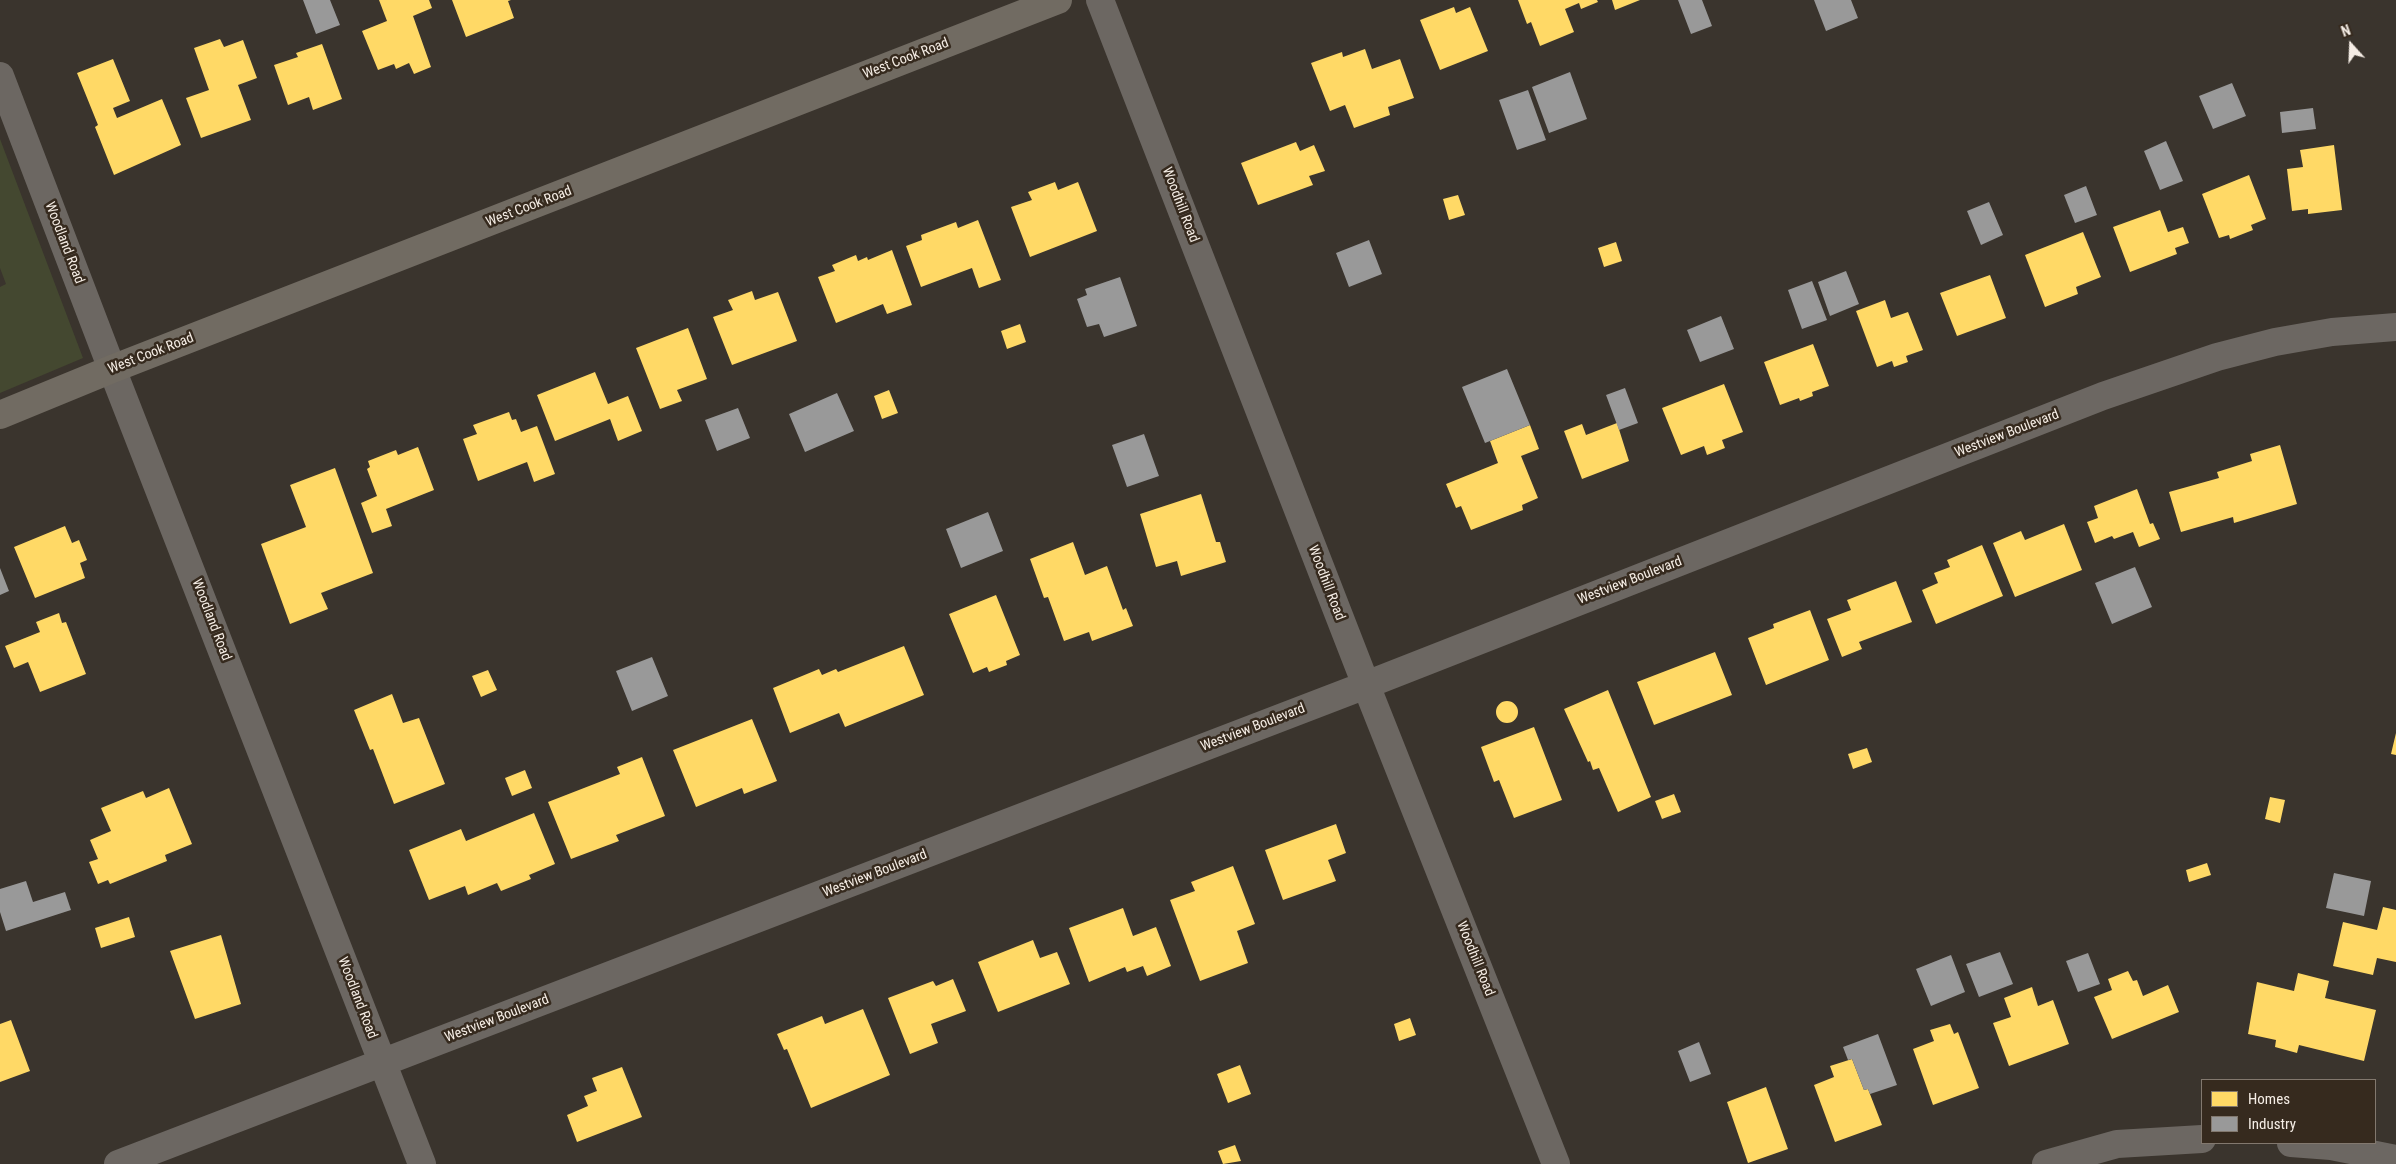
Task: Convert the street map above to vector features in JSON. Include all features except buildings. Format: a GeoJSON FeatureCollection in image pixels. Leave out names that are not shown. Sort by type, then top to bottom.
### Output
{"type":"FeatureCollection","features":[{"type":"Feature","properties":{"kind":"main road","name":"West Cook Road"},"geometry":{"type":"LineString","coordinates":[[0,415],[112,369],[1058,0]]}},
{"type":"Feature","properties":{"kind":"street","name":"Woodhill Road"},"geometry":{"type":"LineString","coordinates":[[1100,0],[1366,685],[1556,1164]]}},
{"type":"Feature","properties":{"kind":"street","name":"Woodland Road"},"geometry":{"type":"LineString","coordinates":[[0,76],[112,369],[422,1164]]}},
{"type":"Feature","properties":{"kind":"street","name":"Westview Boulevard"},"geometry":{"type":"LineString","coordinates":[[118,1164],[1366,685],[2161,375],[2217,356],[2275,342],[2332,332],[2396,327]]}},
{"type":"Feature","properties":{"kind":"street"},"geometry":{"type":"LineString","coordinates":[[2046,1164],[2117,1144],[2201,1140]]}},
{"type":"Feature","properties":{"kind":"street"},"geometry":{"type":"LineString","coordinates":[[2304,1144],[2331,1146],[2396,1159]]}},
{"type":"Feature","properties":{"kind":"green space"},"geometry":{"type":"Polygon","coordinates":[[[0,139],[83,358],[0,393],[0,287],[6,284],[0,268],[0,139]]]}}]}
